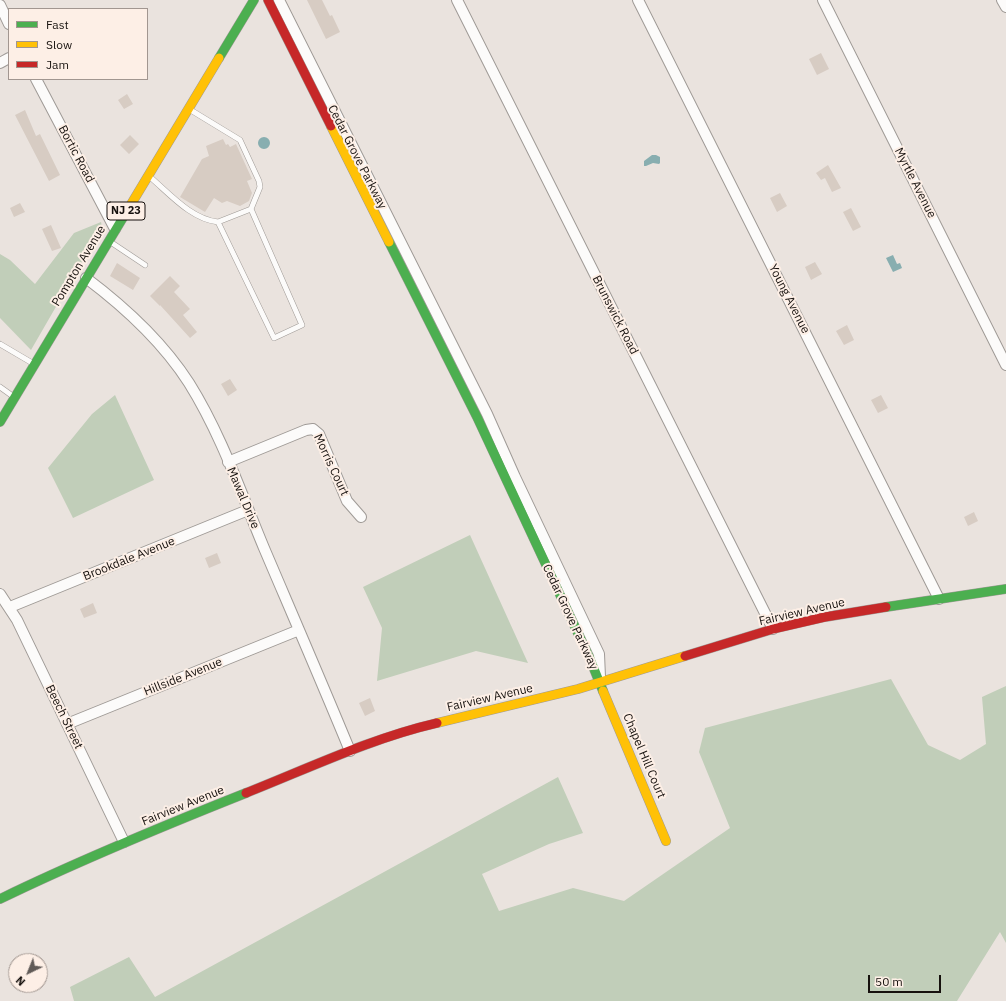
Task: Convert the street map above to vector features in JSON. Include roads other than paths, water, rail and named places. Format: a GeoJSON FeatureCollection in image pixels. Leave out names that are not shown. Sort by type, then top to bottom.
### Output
{"type":"FeatureCollection","features":[{"type":"Feature","properties":{"kind":"main road","name":"Pompton Avenue"},"geometry":{"type":"LineString","coordinates":[[0,422],[254,0]]}},
{"type":"Feature","properties":{"kind":"main road","name":"Cedar Grove Parkway"},"geometry":{"type":"LineString","coordinates":[[268,0],[324,101]]}},
{"type":"Feature","properties":{"kind":"main road","name":"Fairview Avenue"},"geometry":{"type":"LineString","coordinates":[[0,899],[124,842],[350,751],[394,735],[432,724],[578,689],[773,629],[839,615],[1006,589]]}},
{"type":"Feature","properties":{"kind":"main road","name":"Chapel Hill Court"},"geometry":{"type":"LineString","coordinates":[[600,682],[666,841]]}},
{"type":"Feature","properties":{"kind":"street","name":"Cedar Grove Parkway"},"geometry":{"type":"LineString","coordinates":[[279,0],[324,101],[494,442],[547,556],[600,654],[600,682]]}},
{"type":"Feature","properties":{"kind":"street","name":"Brunswick Road"},"geometry":{"type":"LineString","coordinates":[[457,0],[773,629]]}},
{"type":"Feature","properties":{"kind":"street","name":"Young Avenue"},"geometry":{"type":"LineString","coordinates":[[638,0],[939,599]]}},
{"type":"Feature","properties":{"kind":"street","name":"Myrtle Avenue"},"geometry":{"type":"LineString","coordinates":[[823,0],[1006,365]]}},
{"type":"Feature","properties":{"kind":"street"},"geometry":{"type":"LineString","coordinates":[[1002,0],[1006,7]]}},
{"type":"Feature","properties":{"kind":"street"},"geometry":{"type":"LineString","coordinates":[[0,5],[8,22]]}},
{"type":"Feature","properties":{"kind":"street","name":"Bortic Road"},"geometry":{"type":"LineString","coordinates":[[37,80],[115,229]]}},
{"type":"Feature","properties":{"kind":"street","name":"Mawal Drive"},"geometry":{"type":"LineString","coordinates":[[86,278],[124,308],[154,337],[168,354],[198,398],[228,462],[350,751]]}},
{"type":"Feature","properties":{"kind":"street","name":"Morris Court"},"geometry":{"type":"LineString","coordinates":[[228,462],[306,430],[313,429],[319,434],[347,501],[361,517]]}},
{"type":"Feature","properties":{"kind":"street","name":"Brookdale Avenue"},"geometry":{"type":"LineString","coordinates":[[10,607],[248,510]]}},
{"type":"Feature","properties":{"kind":"street","name":"Beech Street"},"geometry":{"type":"LineString","coordinates":[[0,594],[10,607],[17,620],[124,842]]}},
{"type":"Feature","properties":{"kind":"street","name":"Hillside Avenue"},"geometry":{"type":"LineString","coordinates":[[67,724],[299,630]]}},
{"type":"Feature","properties":{"kind":"lane"},"geometry":{"type":"LineString","coordinates":[[188,108],[240,140],[260,187],[251,209],[302,325],[274,338],[218,222]]}},
{"type":"Feature","properties":{"kind":"lane"},"geometry":{"type":"LineString","coordinates":[[148,176],[197,216],[207,221],[218,222],[251,209]]}},
{"type":"Feature","properties":{"kind":"lane"},"geometry":{"type":"LineString","coordinates":[[108,241],[146,265]]}},
{"type":"Feature","properties":{"kind":"lane"},"geometry":{"type":"LineString","coordinates":[[0,344],[34,365]]}},
{"type":"Feature","properties":{"kind":"lane"},"geometry":{"type":"LineString","coordinates":[[0,387],[15,397]]}},
{"type":"Feature","properties":{"kind":"water"},"geometry":{"type":"Polygon","coordinates":[[[264,137],[268,139],[270,143],[268,147],[264,149],[260,147],[258,143],[260,139],[264,137]]]}},
{"type":"Feature","properties":{"kind":"water"},"geometry":{"type":"Polygon","coordinates":[[[652,155],[660,157],[660,163],[653,163],[644,166],[644,161],[652,155]]]}},
{"type":"Feature","properties":{"kind":"water"},"geometry":{"type":"Polygon","coordinates":[[[893,255],[897,264],[900,263],[902,268],[893,272],[886,258],[893,255]]]}}]}
